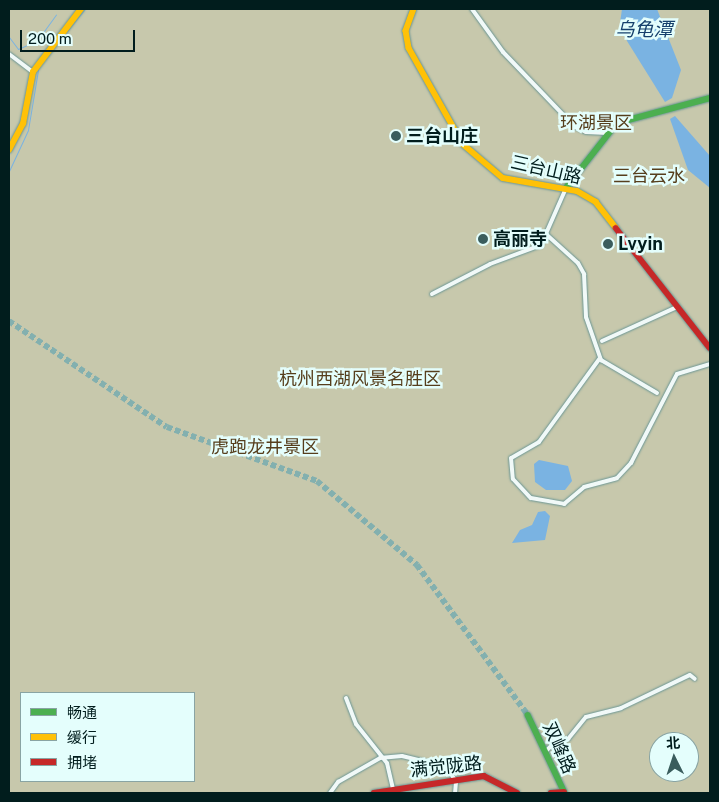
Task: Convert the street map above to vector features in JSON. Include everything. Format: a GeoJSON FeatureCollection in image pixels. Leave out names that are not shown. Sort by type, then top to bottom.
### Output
{"type":"FeatureCollection","features":[{"type":"Feature","properties":{"kind":"street"},"geometry":{"type":"LineString","coordinates":[[9,150],[23,124],[33,72],[81,9]]}},
{"type":"Feature","properties":{"kind":"street","name":"三台山路"},"geometry":{"type":"LineString","coordinates":[[414,9],[406,31],[409,48],[463,144],[502,178],[566,188],[596,202],[710,348]]}},
{"type":"Feature","properties":{"kind":"street"},"geometry":{"type":"LineString","coordinates":[[472,9],[503,52],[575,127],[586,132],[607,133]]}},
{"type":"Feature","properties":{"kind":"street"},"geometry":{"type":"LineString","coordinates":[[9,54],[33,72]]}},
{"type":"Feature","properties":{"kind":"street"},"geometry":{"type":"LineString","coordinates":[[432,294],[490,264],[541,245],[566,188],[607,133],[631,118],[695,98],[710,98]]}},
{"type":"Feature","properties":{"kind":"street"},"geometry":{"type":"LineString","coordinates":[[547,235],[578,263],[584,274],[586,316],[600,358],[657,393]]}},
{"type":"Feature","properties":{"kind":"street"},"geometry":{"type":"LineString","coordinates":[[602,341],[677,307]]}},
{"type":"Feature","properties":{"kind":"street"},"geometry":{"type":"LineString","coordinates":[[600,358],[539,442],[511,458],[513,480],[531,498],[564,504],[584,487],[617,478],[631,463],[677,374],[710,364]]}},
{"type":"Feature","properties":{"kind":"street"},"geometry":{"type":"LineString","coordinates":[[545,752],[554,743],[568,739],[586,717],[621,708],[690,675],[695,679]]}},
{"type":"Feature","properties":{"kind":"street"},"geometry":{"type":"LineString","coordinates":[[346,698],[356,724],[384,756],[392,789]]}},
{"type":"Feature","properties":{"kind":"street","name":"双峰路"},"geometry":{"type":"LineString","coordinates":[[528,715],[564,793]]}},
{"type":"Feature","properties":{"kind":"street"},"geometry":{"type":"LineString","coordinates":[[330,793],[338,782],[384,756],[447,767],[456,782],[455,793]]}},
{"type":"Feature","properties":{"kind":"street","name":"满觉陇路"},"geometry":{"type":"LineString","coordinates":[[374,793],[489,777],[513,793]]}},
{"type":"Feature","properties":{"kind":"street"},"geometry":{"type":"LineString","coordinates":[[551,793],[564,793]]}},
{"type":"Feature","properties":{"kind":"green space","name":"虎跑龙井景区"},"geometry":{"type":"Polygon","coordinates":[[[9,9],[710,9],[710,793],[9,793],[9,9]]]}},
{"type":"Feature","properties":{"kind":"water","name":"乌龟潭"},"geometry":{"type":"Polygon","coordinates":[[[622,9],[657,9],[681,70],[672,98],[665,102],[627,41],[620,23],[622,9]]]}},
{"type":"Feature","properties":{"kind":"water"},"geometry":{"type":"Polygon","coordinates":[[[675,116],[710,156],[710,188],[688,170],[670,119],[675,116]]]}},
{"type":"Feature","properties":{"kind":"water"},"geometry":{"type":"Polygon","coordinates":[[[539,460],[568,466],[572,481],[565,490],[546,490],[535,482],[534,464],[539,460]]]}},
{"type":"Feature","properties":{"kind":"water"},"geometry":{"type":"Polygon","coordinates":[[[545,511],[550,516],[545,540],[512,543],[520,530],[532,525],[538,512],[545,511]]]}},
{"type":"Feature","properties":{"kind":"waterway"},"geometry":{"type":"LineString","coordinates":[[67,31],[85,9]]}},
{"type":"Feature","properties":{"kind":"waterway"},"geometry":{"type":"LineString","coordinates":[[39,38],[56,15]]}},
{"type":"Feature","properties":{"kind":"waterway"},"geometry":{"type":"LineString","coordinates":[[9,37],[18,49],[29,44]]}},
{"type":"Feature","properties":{"kind":"waterway"},"geometry":{"type":"LineString","coordinates":[[9,171],[28,130],[38,70]]}},
{"type":"Feature","properties":{"kind":"tunnel"},"geometry":{"type":"LineString","coordinates":[[9,321],[167,427],[317,481],[417,565],[528,715]]}},
{"type":"Feature","properties":{"kind":"traffic: fast"},"geometry":{"type":"LineString","coordinates":[[566,188],[617,123],[710,98]]}},
{"type":"Feature","properties":{"kind":"traffic: fast"},"geometry":{"type":"LineString","coordinates":[[528,715],[565,793]]}},
{"type":"Feature","properties":{"kind":"traffic: slow"},"geometry":{"type":"LineString","coordinates":[[9,150],[23,124],[33,72],[81,9]]}},
{"type":"Feature","properties":{"kind":"traffic: slow"},"geometry":{"type":"LineString","coordinates":[[414,9],[406,31],[409,48],[463,144],[503,178],[577,191],[596,202],[616,228]]}},
{"type":"Feature","properties":{"kind":"traffic: jam"},"geometry":{"type":"LineString","coordinates":[[616,228],[710,348]]}},
{"type":"Feature","properties":{"kind":"traffic: jam"},"geometry":{"type":"LineString","coordinates":[[374,793],[484,776],[517,793]]}},
{"type":"Feature","properties":{"kind":"traffic: jam"},"geometry":{"type":"LineString","coordinates":[[551,793],[564,792]]}},
{"type":"Feature","properties":{"kind":"place","name":"三台山庄"},"geometry":{"type":"Point","coordinates":[396,136]}},
{"type":"Feature","properties":{"kind":"place","name":"高丽寺"},"geometry":{"type":"Point","coordinates":[483,239]}},
{"type":"Feature","properties":{"kind":"place","name":"Lvyin"},"geometry":{"type":"Point","coordinates":[608,244]}},
{"type":"Feature","properties":{"kind":"park label","name":"环湖景区"},"geometry":{"type":"Point","coordinates":[596,123]}},
{"type":"Feature","properties":{"kind":"park label","name":"三台云水"},"geometry":{"type":"Point","coordinates":[649,176]}},
{"type":"Feature","properties":{"kind":"park label","name":"杭州西湖风景名胜区"},"geometry":{"type":"Point","coordinates":[360,379]}}]}
